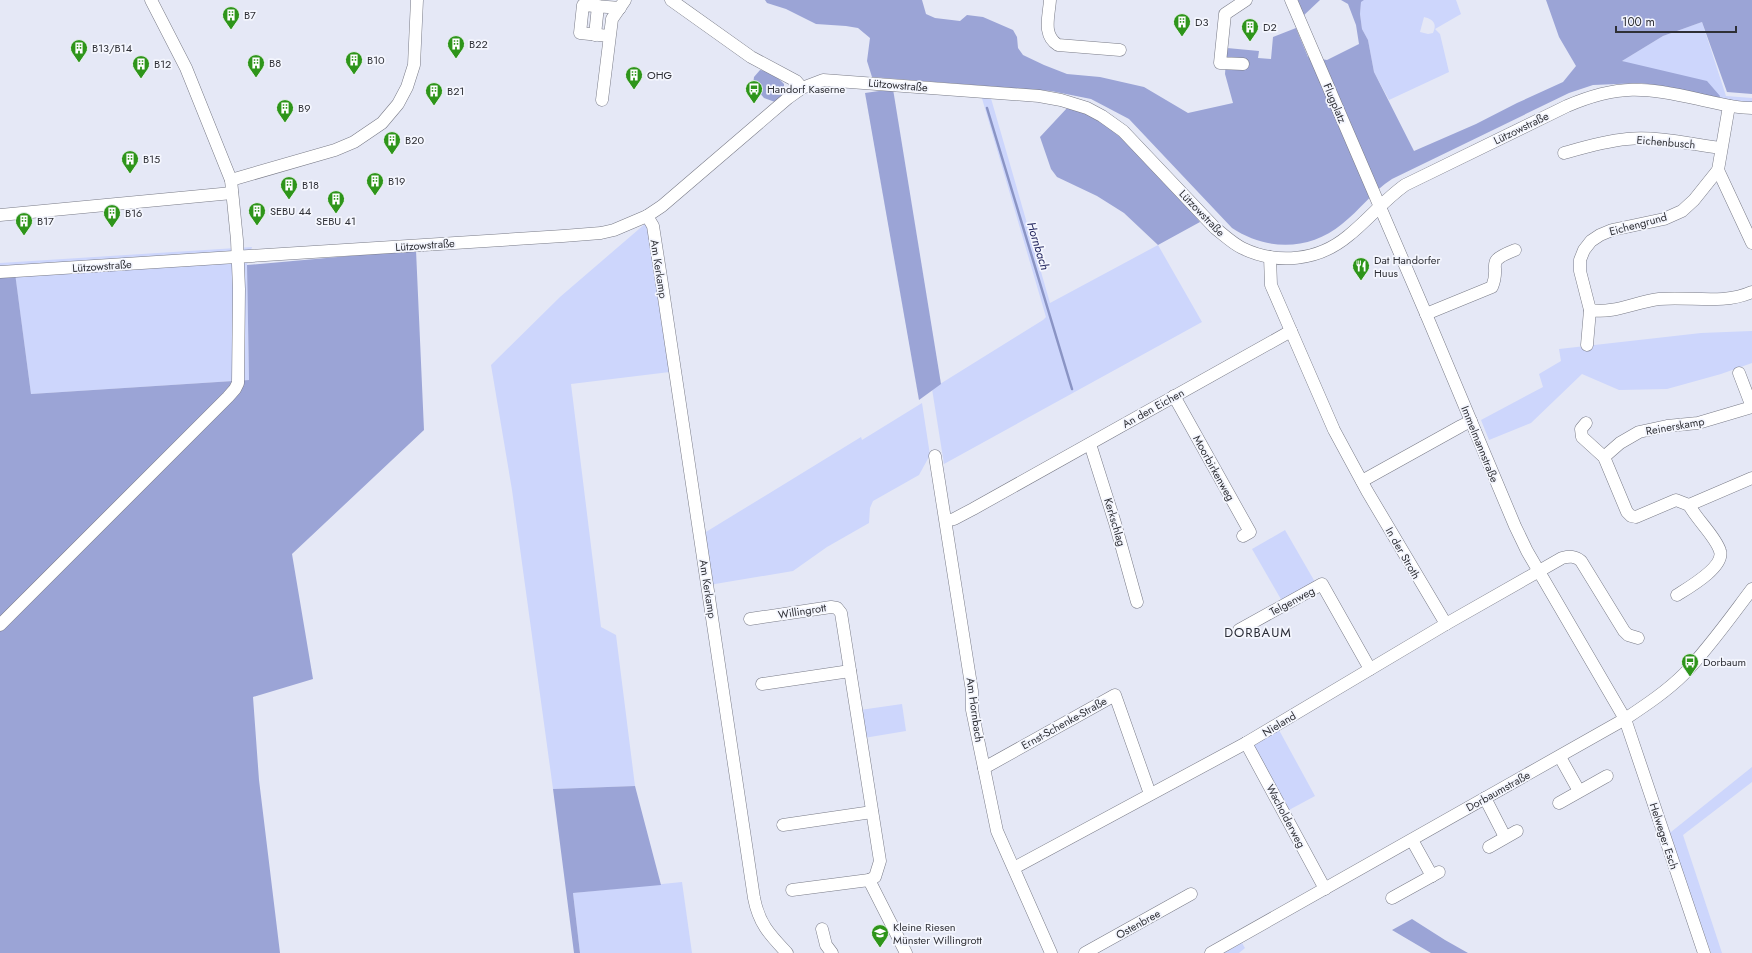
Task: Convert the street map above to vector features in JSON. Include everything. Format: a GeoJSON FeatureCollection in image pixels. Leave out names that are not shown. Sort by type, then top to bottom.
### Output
{"type":"FeatureCollection","features":[{"type":"Feature","properties":{"kind":"street"},"geometry":{"type":"LineString","coordinates":[[0,625],[235,389],[238,383],[238,256],[231,180],[186,68],[151,0]]}},
{"type":"Feature","properties":{"kind":"street"},"geometry":{"type":"LineString","coordinates":[[231,180],[335,150],[354,142],[382,123],[398,104],[408,88],[414,65],[417,0]]}},
{"type":"Feature","properties":{"kind":"street"},"geometry":{"type":"LineString","coordinates":[[671,0],[751,57],[796,81],[802,88]]}},
{"type":"Feature","properties":{"kind":"street"},"geometry":{"type":"LineString","coordinates":[[1050,0],[1047,32],[1050,41],[1058,45],[1120,50]]}},
{"type":"Feature","properties":{"kind":"street"},"geometry":{"type":"LineString","coordinates":[[1243,64],[1220,63],[1224,14],[1246,0]]}},
{"type":"Feature","properties":{"kind":"street","name":"Flugplatz"},"geometry":{"type":"LineString","coordinates":[[1291,0],[1380,205]]}},
{"type":"Feature","properties":{"kind":"street"},"geometry":{"type":"LineString","coordinates":[[610,36],[595,35],[598,6],[623,4]]}},
{"type":"Feature","properties":{"kind":"street"},"geometry":{"type":"LineString","coordinates":[[602,100],[612,19],[623,4]]}},
{"type":"Feature","properties":{"kind":"street","name":"Lützowstraße"},"geometry":{"type":"LineString","coordinates":[[0,272],[601,233],[633,224],[662,206],[802,88],[823,80],[1038,96],[1073,103],[1102,116],[1123,131],[1215,228],[1227,238],[1241,248],[1270,257],[1289,258],[1305,257],[1328,248],[1347,237],[1380,205],[1405,185],[1567,106],[1594,95],[1617,90],[1642,88],[1670,92],[1729,106],[1752,108]]}},
{"type":"Feature","properties":{"kind":"street"},"geometry":{"type":"LineString","coordinates":[[1729,106],[1718,170],[1752,243]]}},
{"type":"Feature","properties":{"kind":"street","name":"Eichenbusch"},"geometry":{"type":"LineString","coordinates":[[1564,153],[1608,142],[1628,139],[1654,139],[1721,148]]}},
{"type":"Feature","properties":{"kind":"street","name":"Eichengrund"},"geometry":{"type":"LineString","coordinates":[[1587,345],[1590,310],[1580,271],[1580,260],[1584,250],[1591,241],[1612,230],[1664,219],[1682,211],[1694,200],[1718,170]]}},
{"type":"Feature","properties":{"kind":"street"},"geometry":{"type":"LineString","coordinates":[[0,215],[232,192]]}},
{"type":"Feature","properties":{"kind":"street","name":"Immelmannstraße"},"geometry":{"type":"LineString","coordinates":[[1380,205],[1515,526],[1540,572],[1626,719]]}},
{"type":"Feature","properties":{"kind":"street","name":"Am Kerkamp"},"geometry":{"type":"LineString","coordinates":[[647,216],[653,226],[756,911],[763,926],[787,953]]}},
{"type":"Feature","properties":{"kind":"street"},"geometry":{"type":"LineString","coordinates":[[1426,314],[1492,287],[1496,278],[1494,265],[1498,256],[1515,250]]}},
{"type":"Feature","properties":{"kind":"street"},"geometry":{"type":"LineString","coordinates":[[1270,257],[1271,285],[1291,331]]}},
{"type":"Feature","properties":{"kind":"street"},"geometry":{"type":"LineString","coordinates":[[1590,310],[1599,312],[1615,310],[1659,299],[1728,299],[1741,297],[1752,292]]}},
{"type":"Feature","properties":{"kind":"street","name":"An den Eichen"},"geometry":{"type":"LineString","coordinates":[[946,521],[954,520],[1291,331]]}},
{"type":"Feature","properties":{"kind":"street","name":"In der Stroth"},"geometry":{"type":"LineString","coordinates":[[1291,331],[1328,417],[1362,481],[1446,624]]}},
{"type":"Feature","properties":{"kind":"street","name":"Reinerskamp"},"geometry":{"type":"LineString","coordinates":[[1604,457],[1620,443],[1639,432],[1698,422],[1752,406],[1739,373]]}},
{"type":"Feature","properties":{"kind":"street","name":"Moorbirkenweg"},"geometry":{"type":"LineString","coordinates":[[1174,396],[1250,532],[1243,536]]}},
{"type":"Feature","properties":{"kind":"street"},"geometry":{"type":"LineString","coordinates":[[1362,481],[1471,421]]}},
{"type":"Feature","properties":{"kind":"street"},"geometry":{"type":"LineString","coordinates":[[1586,423],[1581,429],[1582,437],[1604,457],[1624,505],[1631,516],[1636,517],[1676,500],[1689,505],[1721,552],[1720,561],[1695,584],[1677,595]]}},
{"type":"Feature","properties":{"kind":"street","name":"Kerkschlag"},"geometry":{"type":"LineString","coordinates":[[1090,444],[1115,523],[1137,602]]}},
{"type":"Feature","properties":{"kind":"street","name":"Am Hornbach"},"geometry":{"type":"LineString","coordinates":[[935,456],[972,691],[972,710],[997,831],[1051,953]]}},
{"type":"Feature","properties":{"kind":"street"},"geometry":{"type":"LineString","coordinates":[[1689,505],[1752,478]]}},
{"type":"Feature","properties":{"kind":"street"},"geometry":{"type":"LineString","coordinates":[[1540,572],[1568,556],[1575,557],[1581,561],[1624,631],[1628,635],[1638,638]]}},
{"type":"Feature","properties":{"kind":"street","name":"Nieland"},"geometry":{"type":"LineString","coordinates":[[1014,868],[1246,743],[1446,624],[1540,572]]}},
{"type":"Feature","properties":{"kind":"street","name":"Telgenweg"},"geometry":{"type":"LineString","coordinates":[[1239,630],[1322,584],[1370,669]]}},
{"type":"Feature","properties":{"kind":"street","name":"Dorbaumstraße"},"geometry":{"type":"LineString","coordinates":[[1211,953],[1626,719],[1651,702],[1684,674],[1750,595]]}},
{"type":"Feature","properties":{"kind":"street","name":"Willingrott"},"geometry":{"type":"LineString","coordinates":[[750,619],[831,607],[837,608],[841,613],[880,861],[875,877],[869,880]]}},
{"type":"Feature","properties":{"kind":"street"},"geometry":{"type":"LineString","coordinates":[[762,684],[850,671]]}},
{"type":"Feature","properties":{"kind":"street","name":"Ernst-Schenke-Straße"},"geometry":{"type":"LineString","coordinates":[[984,768],[1115,695],[1150,794]]}},
{"type":"Feature","properties":{"kind":"street","name":"Helweger Esch"},"geometry":{"type":"LineString","coordinates":[[1626,719],[1704,953]]}},
{"type":"Feature","properties":{"kind":"street","name":"Wacholderweg"},"geometry":{"type":"LineString","coordinates":[[1246,743],[1325,889]]}},
{"type":"Feature","properties":{"kind":"street"},"geometry":{"type":"LineString","coordinates":[[1560,756],[1579,791]]}},
{"type":"Feature","properties":{"kind":"street"},"geometry":{"type":"LineString","coordinates":[[1559,803],[1607,776]]}},
{"type":"Feature","properties":{"kind":"street"},"geometry":{"type":"LineString","coordinates":[[1485,798],[1505,837]]}},
{"type":"Feature","properties":{"kind":"street"},"geometry":{"type":"LineString","coordinates":[[783,825],[872,812]]}},
{"type":"Feature","properties":{"kind":"street"},"geometry":{"type":"LineString","coordinates":[[1489,847],[1517,831]]}},
{"type":"Feature","properties":{"kind":"street"},"geometry":{"type":"LineString","coordinates":[[1392,898],[1436,874],[1412,840]]}},
{"type":"Feature","properties":{"kind":"street"},"geometry":{"type":"LineString","coordinates":[[792,890],[869,880],[906,953]]}},
{"type":"Feature","properties":{"kind":"street","name":"Ostenbree"},"geometry":{"type":"LineString","coordinates":[[1085,953],[1191,894]]}},
{"type":"Feature","properties":{"kind":"street"},"geometry":{"type":"LineString","coordinates":[[822,929],[826,944],[832,953]]}},
{"type":"Feature","properties":{"kind":"shaded area"},"geometry":{"type":"Polygon","coordinates":[[[765,0],[922,0],[926,14],[935,18],[960,21],[967,15],[983,17],[1013,30],[1017,37],[1018,48],[1023,55],[1044,65],[1067,74],[1100,77],[1144,87],[1188,113],[1233,103],[1225,74],[1227,48],[1259,51],[1258,58],[1271,59],[1273,37],[1296,28],[1308,57],[1327,60],[1359,44],[1356,25],[1348,4],[1341,0],[1364,0],[1361,2],[1360,14],[1362,29],[1368,40],[1374,72],[1414,151],[1476,124],[1563,82],[1576,66],[1559,37],[1546,0],[1752,0],[1752,94],[1727,92],[1702,22],[1663,36],[1622,61],[1707,81],[1720,96],[1719,99],[1669,87],[1641,83],[1593,85],[1569,93],[1392,179],[1378,190],[1348,219],[1329,233],[1302,243],[1288,245],[1273,244],[1245,236],[1232,228],[1129,119],[1091,99],[1051,91],[872,77],[867,61],[870,38],[858,28],[816,24],[786,9],[767,3],[765,0]]]}},
{"type":"Feature","properties":{"kind":"shaded area"},"geometry":{"type":"Polygon","coordinates":[[[1295,0],[1320,0],[1302,17],[1295,0]]]}},
{"type":"Feature","properties":{"kind":"shaded area"},"geometry":{"type":"Polygon","coordinates":[[[1456,0],[1461,14],[1435,29],[1440,34],[1449,72],[1389,100],[1374,72],[1368,40],[1362,29],[1360,14],[1361,1],[1456,0]],[[1424,17],[1420,32],[1428,34],[1433,33],[1435,27],[1434,24],[1432,20],[1424,17]]]}},
{"type":"Feature","properties":{"kind":"shaded area"},"geometry":{"type":"Polygon","coordinates":[[[1702,22],[1726,96],[1752,98],[1752,103],[1730,102],[1622,61],[1663,36],[1702,22]]]}},
{"type":"Feature","properties":{"kind":"shaded area"},"geometry":{"type":"Polygon","coordinates":[[[760,70],[766,71],[773,75],[784,84],[784,96],[775,102],[764,98],[753,85],[754,77],[760,70]]]}},
{"type":"Feature","properties":{"kind":"shaded area"},"geometry":{"type":"Polygon","coordinates":[[[893,89],[941,384],[919,400],[865,93],[893,89]]]}},
{"type":"Feature","properties":{"kind":"shaded area"},"geometry":{"type":"Polygon","coordinates":[[[981,95],[990,95],[1050,303],[1158,245],[1202,322],[944,464],[932,389],[1046,317],[981,95]]]}},
{"type":"Feature","properties":{"kind":"shaded area"},"geometry":{"type":"Polygon","coordinates":[[[1068,107],[1082,111],[1094,118],[1128,144],[1174,192],[1200,222],[1158,245],[1124,213],[1097,196],[1057,177],[1051,169],[1040,137],[1068,107]]]}},
{"type":"Feature","properties":{"kind":"shaded area"},"geometry":{"type":"Polygon","coordinates":[[[646,223],[652,233],[678,371],[571,384],[601,627],[616,635],[635,786],[553,789],[512,490],[491,365],[560,297],[646,223]]]}},
{"type":"Feature","properties":{"kind":"shaded area"},"geometry":{"type":"Polygon","coordinates":[[[252,247],[247,265],[249,380],[31,394],[15,274],[0,274],[0,263],[252,247]]]}},
{"type":"Feature","properties":{"kind":"shaded area"},"geometry":{"type":"Polygon","coordinates":[[[416,250],[424,430],[292,554],[313,679],[253,697],[259,780],[280,953],[0,953],[0,274],[15,273],[31,394],[249,380],[247,265],[416,250]]]}},
{"type":"Feature","properties":{"kind":"shaded area"},"geometry":{"type":"Polygon","coordinates":[[[1752,331],[1752,363],[1721,374],[1667,389],[1619,390],[1582,374],[1531,423],[1489,440],[1481,420],[1543,387],[1539,374],[1561,361],[1559,349],[1701,333],[1752,331]]]}},
{"type":"Feature","properties":{"kind":"shaded area"},"geometry":{"type":"Polygon","coordinates":[[[922,403],[930,455],[919,475],[873,501],[870,508],[869,523],[827,547],[793,571],[709,585],[701,535],[861,437],[862,440],[922,403]]]}},
{"type":"Feature","properties":{"kind":"shaded area"},"geometry":{"type":"Polygon","coordinates":[[[1285,530],[1315,582],[1282,601],[1252,549],[1285,530]]]}},
{"type":"Feature","properties":{"kind":"shaded area"},"geometry":{"type":"Polygon","coordinates":[[[902,704],[906,731],[864,738],[860,710],[902,704]]]}},
{"type":"Feature","properties":{"kind":"shaded area"},"geometry":{"type":"Polygon","coordinates":[[[1279,730],[1315,796],[1289,810],[1253,745],[1279,730]]]}},
{"type":"Feature","properties":{"kind":"shaded area"},"geometry":{"type":"Polygon","coordinates":[[[1752,767],[1752,782],[1683,835],[1722,953],[1711,953],[1665,824],[1671,832],[1752,767]]]}},
{"type":"Feature","properties":{"kind":"shaded area"},"geometry":{"type":"Polygon","coordinates":[[[635,786],[661,885],[573,893],[580,953],[574,953],[553,789],[635,786]]]}},
{"type":"Feature","properties":{"kind":"shaded area"},"geometry":{"type":"Polygon","coordinates":[[[682,882],[692,953],[580,953],[573,893],[682,882]]]}},
{"type":"Feature","properties":{"kind":"shaded area"},"geometry":{"type":"Polygon","coordinates":[[[1412,919],[1468,953],[1431,953],[1392,930],[1412,919]]]}},
{"type":"Feature","properties":{"kind":"shaded area"},"geometry":{"type":"Polygon","coordinates":[[[1242,943],[1245,948],[1239,953],[1224,953],[1242,943]]]}},
{"type":"Feature","properties":{"kind":"waterway","name":"Hornbach"},"geometry":{"type":"LineString","coordinates":[[987,108],[1072,389]]}},
{"type":"Feature","properties":{"kind":"place","name":"B7"},"geometry":{"type":"Point","coordinates":[231,30]}},
{"type":"Feature","properties":{"kind":"place","name":"D3"},"geometry":{"type":"Point","coordinates":[1182,37]}},
{"type":"Feature","properties":{"kind":"place","name":"D2"},"geometry":{"type":"Point","coordinates":[1250,42]}},
{"type":"Feature","properties":{"kind":"place","name":"B22"},"geometry":{"type":"Point","coordinates":[456,59]}},
{"type":"Feature","properties":{"kind":"place","name":"B13/B14"},"geometry":{"type":"Point","coordinates":[79,63]}},
{"type":"Feature","properties":{"kind":"place","name":"B10"},"geometry":{"type":"Point","coordinates":[354,75]}},
{"type":"Feature","properties":{"kind":"place","name":"B8"},"geometry":{"type":"Point","coordinates":[256,78]}},
{"type":"Feature","properties":{"kind":"place","name":"B12"},"geometry":{"type":"Point","coordinates":[141,79]}},
{"type":"Feature","properties":{"kind":"place","name":"OHG"},"geometry":{"type":"Point","coordinates":[634,90]}},
{"type":"Feature","properties":{"kind":"place","name":"Handorf Kaserne"},"geometry":{"type":"Point","coordinates":[754,104]}},
{"type":"Feature","properties":{"kind":"place","name":"B21"},"geometry":{"type":"Point","coordinates":[434,106]}},
{"type":"Feature","properties":{"kind":"place","name":"B9"},"geometry":{"type":"Point","coordinates":[285,123]}},
{"type":"Feature","properties":{"kind":"place","name":"B20"},"geometry":{"type":"Point","coordinates":[392,155]}},
{"type":"Feature","properties":{"kind":"place","name":"B15"},"geometry":{"type":"Point","coordinates":[130,174]}},
{"type":"Feature","properties":{"kind":"place","name":"B19"},"geometry":{"type":"Point","coordinates":[375,196]}},
{"type":"Feature","properties":{"kind":"place","name":"B18"},"geometry":{"type":"Point","coordinates":[289,200]}},
{"type":"Feature","properties":{"kind":"place","name":"SEBU 41"},"geometry":{"type":"Point","coordinates":[336,214]}},
{"type":"Feature","properties":{"kind":"place","name":"SEBU 44"},"geometry":{"type":"Point","coordinates":[257,226]}},
{"type":"Feature","properties":{"kind":"place","name":"B16"},"geometry":{"type":"Point","coordinates":[112,228]}},
{"type":"Feature","properties":{"kind":"place","name":"B17"},"geometry":{"type":"Point","coordinates":[24,236]}},
{"type":"Feature","properties":{"kind":"place","name":"Dat Handorfer Huus"},"geometry":{"type":"Point","coordinates":[1361,281]}},
{"type":"Feature","properties":{"kind":"place","name":"Dorbaum"},"geometry":{"type":"Point","coordinates":[1690,677]}},
{"type":"Feature","properties":{"kind":"place","name":"Kleine Riesen Münster Willingrott"},"geometry":{"type":"Point","coordinates":[880,948]}},
{"type":"Feature","properties":{"kind":"district","name":"DORBAUM"},"geometry":{"type":"Point","coordinates":[1258,632]}}]}
